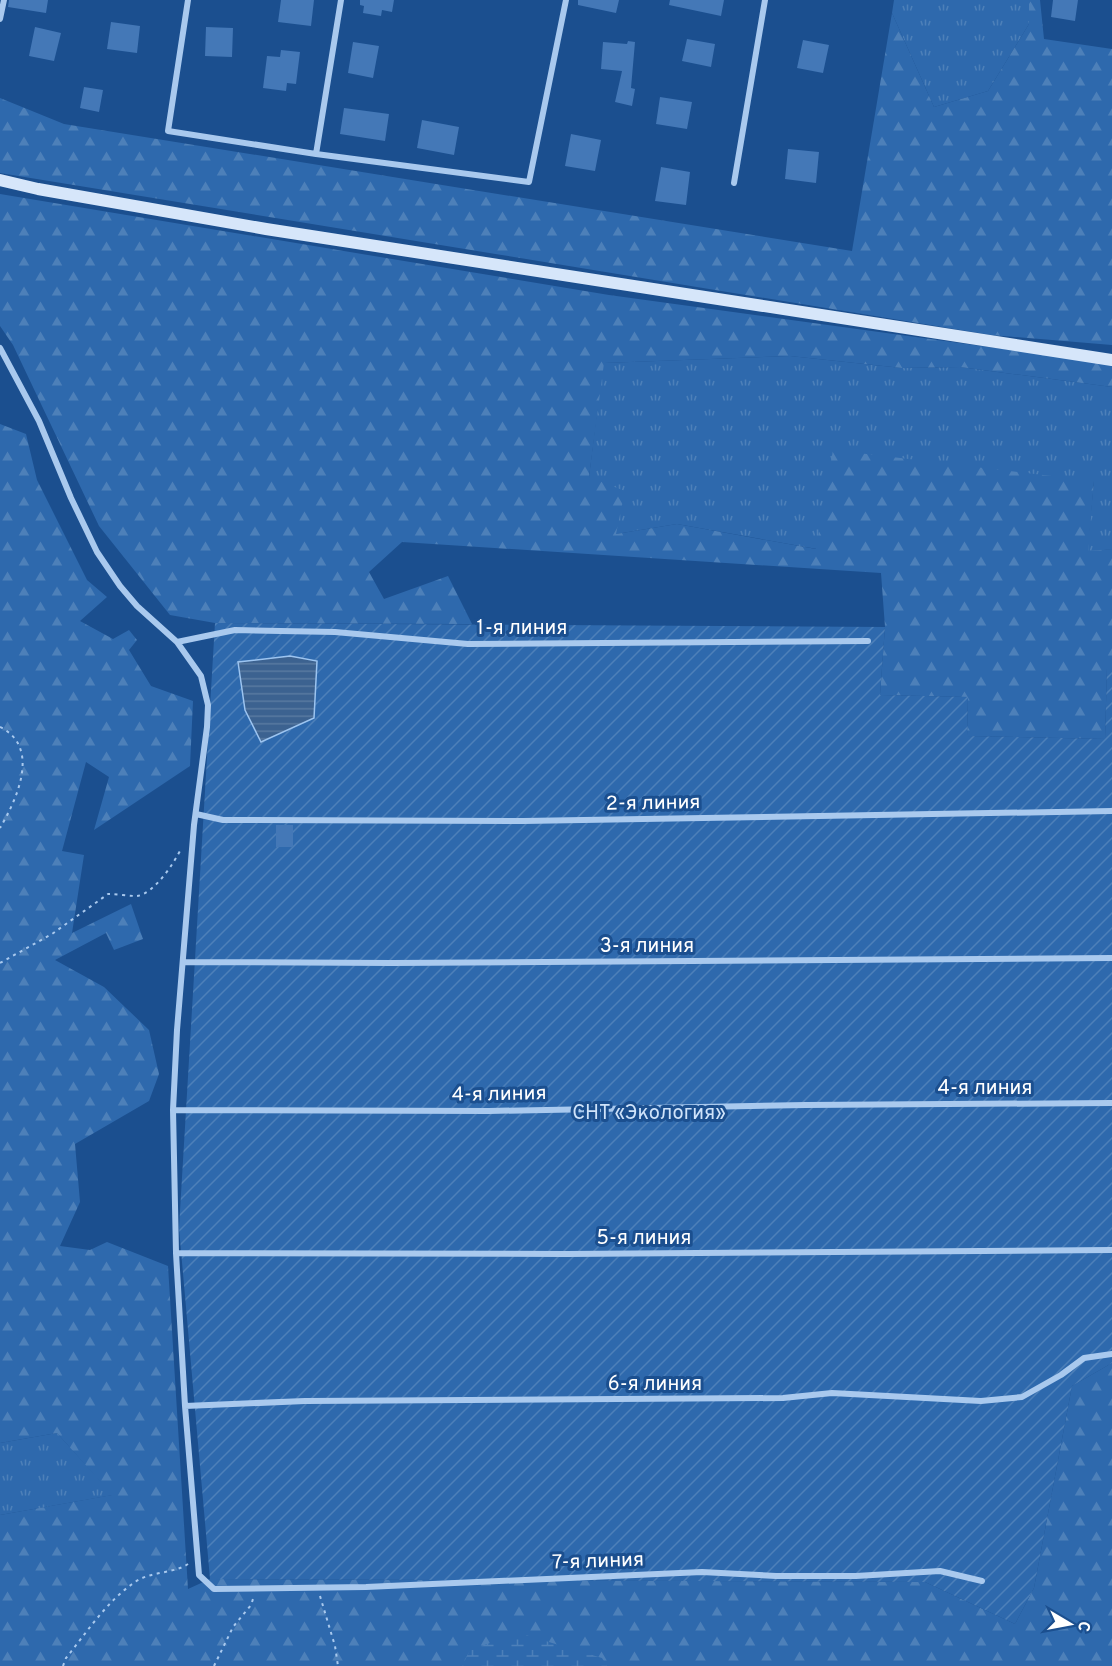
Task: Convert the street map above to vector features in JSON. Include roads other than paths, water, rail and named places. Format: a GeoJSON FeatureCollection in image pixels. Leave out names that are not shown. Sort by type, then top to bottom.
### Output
{"type":"FeatureCollection","features":[{"type":"Feature","properties":{"kind":"main road"},"geometry":{"type":"LineString","coordinates":[[0,180],[38,189],[266,229],[1112,360]]}},
{"type":"Feature","properties":{"kind":"street"},"geometry":{"type":"LineString","coordinates":[[0,19],[4,0]]}},
{"type":"Feature","properties":{"kind":"street"},"geometry":{"type":"LineString","coordinates":[[188,0],[168,131],[316,154],[529,182],[566,0]]}},
{"type":"Feature","properties":{"kind":"street"},"geometry":{"type":"LineString","coordinates":[[316,154],[341,0]]}},
{"type":"Feature","properties":{"kind":"street"},"geometry":{"type":"LineString","coordinates":[[734,183],[765,0]]}},
{"type":"Feature","properties":{"kind":"street"},"geometry":{"type":"LineString","coordinates":[[0,348],[39,421],[71,498],[97,552],[137,606],[177,642],[201,676],[208,705],[195,814],[177,1030],[173,1110],[176,1253],[184,1406]]}},
{"type":"Feature","properties":{"kind":"street","name":"1-я линия"},"geometry":{"type":"LineString","coordinates":[[177,642],[235,630],[335,632],[468,644],[868,641]]}},
{"type":"Feature","properties":{"kind":"street","name":"2-я линия"},"geometry":{"type":"LineString","coordinates":[[195,814],[223,819],[523,821],[1112,811]]}},
{"type":"Feature","properties":{"kind":"street","name":"3-я линия"},"geometry":{"type":"LineString","coordinates":[[183,962],[404,963],[1112,958]]}},
{"type":"Feature","properties":{"kind":"street","name":"4-я линия"},"geometry":{"type":"LineString","coordinates":[[173,1110],[489,1111],[806,1105],[1112,1103]]}},
{"type":"Feature","properties":{"kind":"street","name":"5-я линия"},"geometry":{"type":"LineString","coordinates":[[176,1253],[566,1254],[1112,1250]]}},
{"type":"Feature","properties":{"kind":"street","name":"6-я линия"},"geometry":{"type":"LineString","coordinates":[[184,1406],[305,1401],[783,1398],[832,1392],[981,1401],[1022,1397],[1061,1375],[1084,1358],[1112,1354]]}},
{"type":"Feature","properties":{"kind":"street","name":"7-я линия"},"geometry":{"type":"LineString","coordinates":[[184,1406],[199,1575],[214,1589],[318,1588],[702,1572],[776,1576],[856,1576],[940,1572],[982,1581]]}},
{"type":"Feature","properties":{"kind":"park label","name":"СНТ «Экология»"},"geometry":{"type":"Point","coordinates":[649,1112]}}]}
